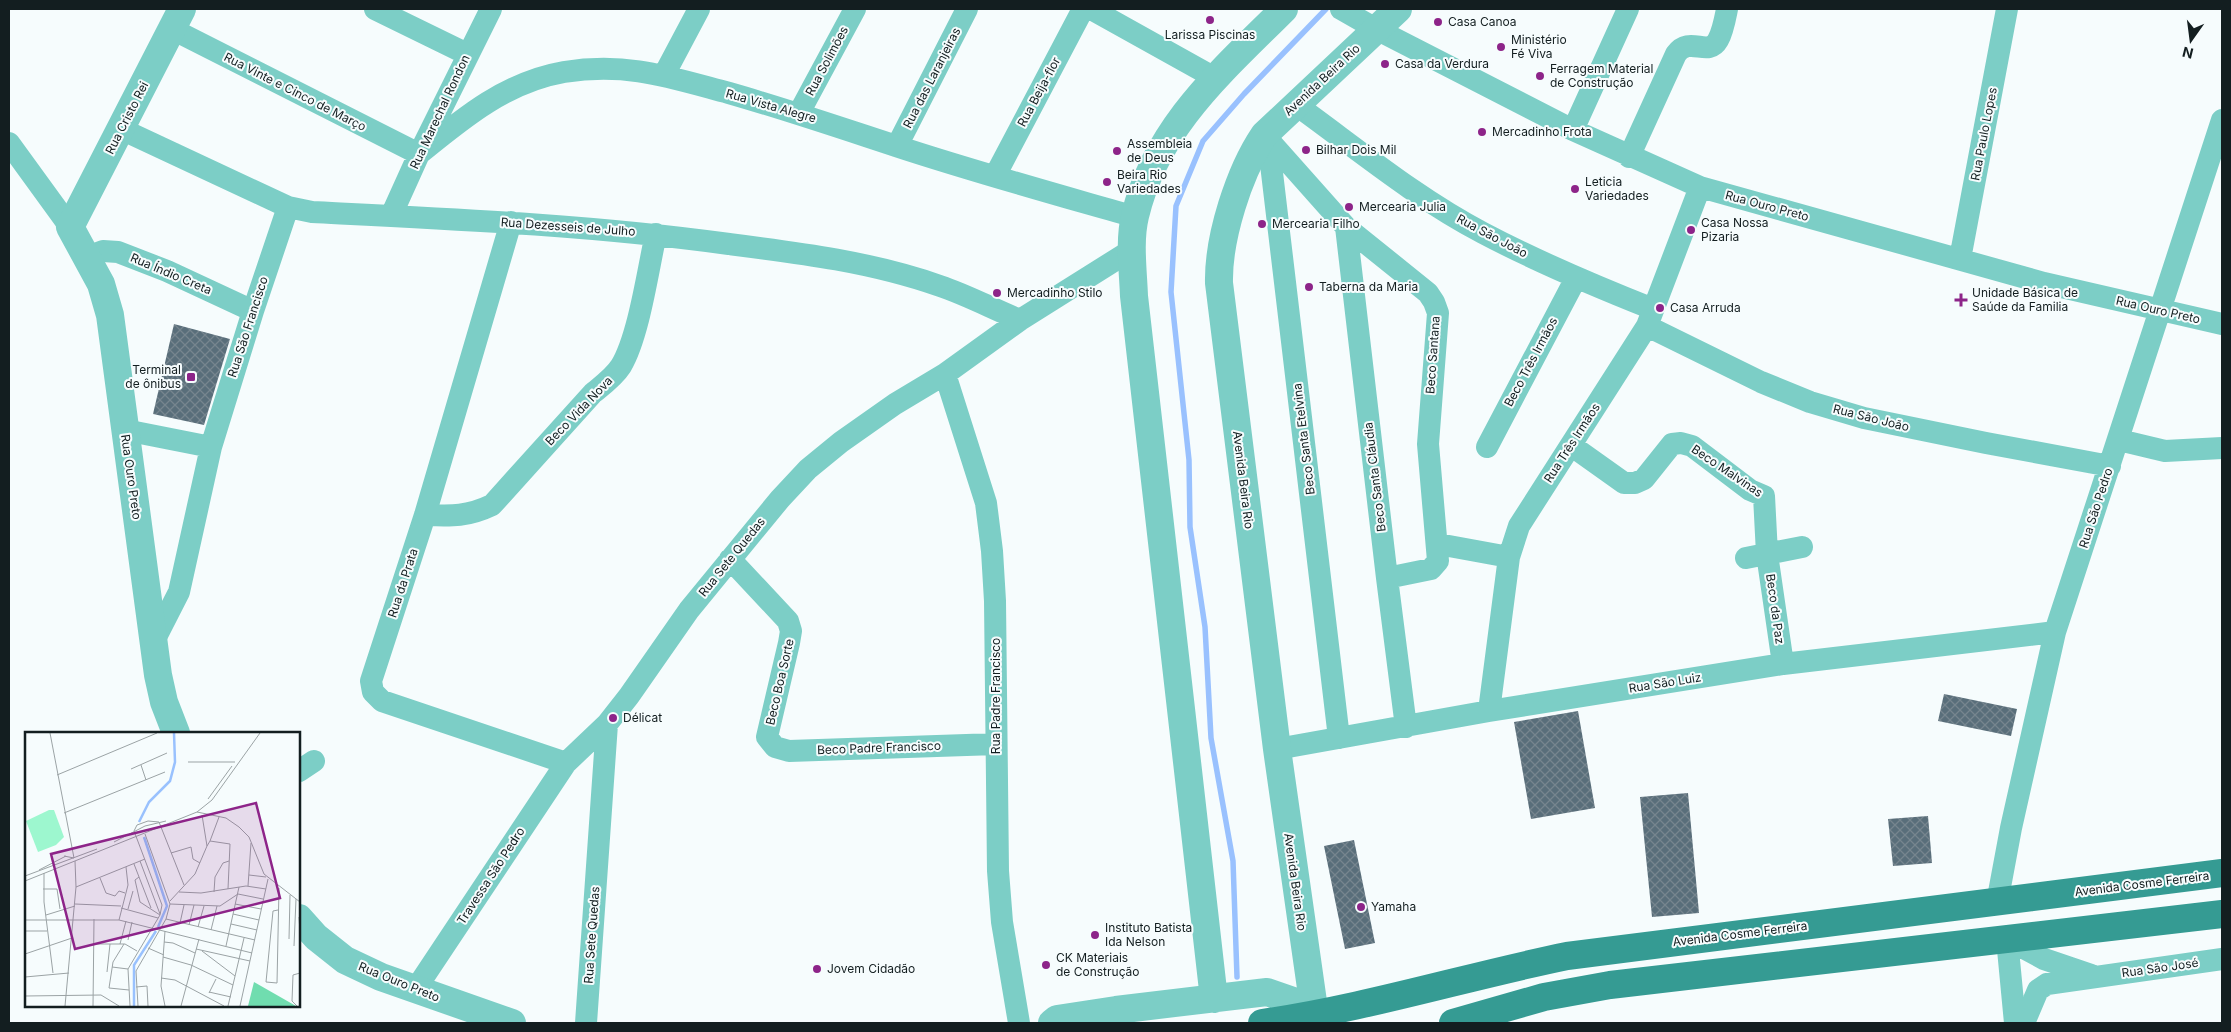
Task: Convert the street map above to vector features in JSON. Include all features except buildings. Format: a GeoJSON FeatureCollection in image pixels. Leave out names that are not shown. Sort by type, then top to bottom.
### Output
{"type":"FeatureCollection","features":[{"type":"Feature","properties":{"kind":"main road","name":"Avenida Cosme Ferreira"},"geometry":{"type":"LineString","coordinates":[[1262,1023],[1315,1019],[1502,969],[1567,956],[2222,873]]}},
{"type":"Feature","properties":{"kind":"main road"},"geometry":{"type":"LineString","coordinates":[[1453,1023],[1544,997],[1602,986],[2222,914]]}},
{"type":"Feature","properties":{"kind":"street"},"geometry":{"type":"LineString","coordinates":[[375,9],[467,54]]}},
{"type":"Feature","properties":{"kind":"street","name":"Rua Marechal Rondon"},"geometry":{"type":"LineString","coordinates":[[391,216],[467,54],[491,9]]}},
{"type":"Feature","properties":{"kind":"street"},"geometry":{"type":"LineString","coordinates":[[664,75],[699,9]]}},
{"type":"Feature","properties":{"kind":"street","name":"Rua Solimões"},"geometry":{"type":"LineString","coordinates":[[799,113],[854,9]]}},
{"type":"Feature","properties":{"kind":"street","name":"Rua das Laranjeiras"},"geometry":{"type":"LineString","coordinates":[[897,146],[967,9]]}},
{"type":"Feature","properties":{"kind":"street","name":"Rua Beija-flor"},"geometry":{"type":"LineString","coordinates":[[995,176],[1083,9]]}},
{"type":"Feature","properties":{"kind":"street"},"geometry":{"type":"LineString","coordinates":[[1091,9],[1215,78]]}},
{"type":"Feature","properties":{"kind":"street"},"geometry":{"type":"LineString","coordinates":[[1214,999],[1134,296],[1132,249],[1135,216],[1150,172],[1163,144],[1180,117],[1215,78],[1284,9]]}},
{"type":"Feature","properties":{"kind":"street","name":"Rua Ouro Preto"},"geometry":{"type":"LineString","coordinates":[[1341,9],[1370,26],[1573,130],[1700,188],[2044,283],[2222,324]]}},
{"type":"Feature","properties":{"kind":"street","name":"Avenida Beira Rio"},"geometry":{"type":"LineString","coordinates":[[1315,1019],[1277,749],[1219,283],[1220,250],[1251,157],[1295,104],[1370,26],[1398,9]]}},
{"type":"Feature","properties":{"kind":"street"},"geometry":{"type":"LineString","coordinates":[[1573,130],[1628,9]]}},
{"type":"Feature","properties":{"kind":"street"},"geometry":{"type":"LineString","coordinates":[[1629,157],[1676,54],[1687,45],[1709,48],[1715,45],[1719,40],[1727,9]]}},
{"type":"Feature","properties":{"kind":"street","name":"Rua Paulo Lopes"},"geometry":{"type":"LineString","coordinates":[[1960,259],[2008,9]]}},
{"type":"Feature","properties":{"kind":"street","name":"Rua Cristo Rei"},"geometry":{"type":"LineString","coordinates":[[70,227],[177,19]]}},
{"type":"Feature","properties":{"kind":"street","name":"Rua Vinte e Cinco de Março"},"geometry":{"type":"LineString","coordinates":[[177,19],[419,154]]}},
{"type":"Feature","properties":{"kind":"street","name":"Rua Vista Alegre"},"geometry":{"type":"LineString","coordinates":[[419,154],[469,114],[498,95],[528,82],[562,73],[599,68],[630,69],[664,75],[799,113],[897,146],[1135,216]]}},
{"type":"Feature","properties":{"kind":"street","name":"Rua São João"},"geometry":{"type":"LineString","coordinates":[[1295,104],[1438,206],[1482,233],[1576,278],[1650,318],[1760,382],[1810,402],[1883,422],[2110,466]]}},
{"type":"Feature","properties":{"kind":"street","name":"Rua São Pedro"},"geometry":{"type":"LineString","coordinates":[[1997,902],[2055,632],[2162,311],[2222,123]]}},
{"type":"Feature","properties":{"kind":"street","name":"Rua Dezesseis de Julho"},"geometry":{"type":"LineString","coordinates":[[121,129],[288,207],[312,212],[510,222],[656,234],[790,252],[894,272],[941,286],[1020,320]]}},
{"type":"Feature","properties":{"kind":"street","name":"Beco Santana"},"geometry":{"type":"LineString","coordinates":[[1266,137],[1346,227],[1428,293],[1438,312],[1428,444],[1438,561],[1431,570],[1386,578]]}},
{"type":"Feature","properties":{"kind":"street","name":"Beco Santa Etelvina"},"geometry":{"type":"LineString","coordinates":[[1266,137],[1339,738]]}},
{"type":"Feature","properties":{"kind":"street"},"geometry":{"type":"LineString","coordinates":[[9,143],[70,227]]}},
{"type":"Feature","properties":{"kind":"street","name":"Rua Três Irmãos"},"geometry":{"type":"LineString","coordinates":[[1489,711],[1508,557],[1519,526],[1572,446],[1650,318],[1700,188]]}},
{"type":"Feature","properties":{"kind":"street","name":"Rua São Francisco"},"geometry":{"type":"LineString","coordinates":[[154,641],[179,592],[211,447],[253,311],[288,207]]}},
{"type":"Feature","properties":{"kind":"street","name":"Rua da Prata"},"geometry":{"type":"LineString","coordinates":[[510,222],[425,515],[371,681],[373,692],[382,701],[566,762]]}},
{"type":"Feature","properties":{"kind":"street","name":"Rua Ouro Preto"},"geometry":{"type":"LineString","coordinates":[[70,227],[101,284],[110,315],[154,641],[164,702],[176,732]]}},
{"type":"Feature","properties":{"kind":"street","name":"Beco Santa Cláudia"},"geometry":{"type":"LineString","coordinates":[[1346,227],[1386,578],[1406,727]]}},
{"type":"Feature","properties":{"kind":"street","name":"Beco Vida Nova"},"geometry":{"type":"LineString","coordinates":[[425,515],[459,516],[477,512],[492,505],[621,366],[629,347],[656,234]]}},
{"type":"Feature","properties":{"kind":"street","name":"Rua Sete Quedas"},"geometry":{"type":"LineString","coordinates":[[586,1023],[607,724],[630,696],[689,610],[780,498],[808,469],[841,442],[895,404],[946,374],[1020,320],[1132,249]]}},
{"type":"Feature","properties":{"kind":"street","name":"Rua Índio Creta"},"geometry":{"type":"LineString","coordinates":[[87,257],[103,251],[118,252],[167,271],[253,311]]}},
{"type":"Feature","properties":{"kind":"street","name":"Beco Três Irmãos"},"geometry":{"type":"LineString","coordinates":[[1487,446],[1576,278]]}},
{"type":"Feature","properties":{"kind":"street","name":"Rua Padre Francisco"},"geometry":{"type":"LineString","coordinates":[[946,374],[986,503],[995,602],[996,819],[1001,914],[1020,1023]]}},
{"type":"Feature","properties":{"kind":"street"},"geometry":{"type":"LineString","coordinates":[[125,430],[211,447]]}},
{"type":"Feature","properties":{"kind":"street"},"geometry":{"type":"LineString","coordinates":[[2119,440],[2166,451],[2222,448]]}},
{"type":"Feature","properties":{"kind":"street","name":"Beco Malvinas"},"geometry":{"type":"LineString","coordinates":[[1572,446],[1624,483],[1635,483],[1644,479],[1672,444],[1681,443],[1692,446],[1750,490],[1764,496],[1757,556]]}},
{"type":"Feature","properties":{"kind":"street"},"geometry":{"type":"LineString","coordinates":[[1438,544],[1508,557]]}},
{"type":"Feature","properties":{"kind":"street"},"geometry":{"type":"LineString","coordinates":[[1757,556],[1802,547]]}},
{"type":"Feature","properties":{"kind":"street","name":"Beco da Paz"},"geometry":{"type":"LineString","coordinates":[[1757,556],[1783,664]]}},
{"type":"Feature","properties":{"kind":"street","name":"Beco Boa Sorte"},"geometry":{"type":"LineString","coordinates":[[730,559],[788,621],[791,632],[767,737]]}},
{"type":"Feature","properties":{"kind":"street","name":"Rua São Luiz"},"geometry":{"type":"LineString","coordinates":[[1277,749],[1489,711],[1783,664],[2055,632]]}},
{"type":"Feature","properties":{"kind":"street"},"geometry":{"type":"LineString","coordinates":[[566,762],[607,724]]}},
{"type":"Feature","properties":{"kind":"street","name":"Beco Padre Francisco"},"geometry":{"type":"LineString","coordinates":[[767,737],[775,747],[789,751],[996,744]]}},
{"type":"Feature","properties":{"kind":"street","name":"Travessa São Pedro"},"geometry":{"type":"LineString","coordinates":[[415,990],[566,762]]}},
{"type":"Feature","properties":{"kind":"street","name":"Rua Ouro Preto"},"geometry":{"type":"LineString","coordinates":[[300,919],[316,937],[346,960],[381,977],[415,990],[512,1023]]}},
{"type":"Feature","properties":{"kind":"street"},"geometry":{"type":"LineString","coordinates":[[2007,939],[2015,1023]]}},
{"type":"Feature","properties":{"kind":"street","name":"Rua São José"},"geometry":{"type":"LineString","coordinates":[[2007,939],[2044,960],[2097,977]]}},
{"type":"Feature","properties":{"kind":"street","name":"Rua São José"},"geometry":{"type":"LineString","coordinates":[[2024,1023],[2040,987],[2047,984],[2222,959]]}},
{"type":"Feature","properties":{"kind":"street"},"geometry":{"type":"LineString","coordinates":[[1052,1023],[1058,1020],[1116,1010],[1267,992],[1293,1001],[1315,1019]]}},
{"type":"Feature","properties":{"kind":"waterway"},"geometry":{"type":"LineString","coordinates":[[1237,977],[1233,861],[1211,738],[1205,627],[1190,527],[1189,460],[1171,292],[1176,206],[1203,141],[1244,94],[1326,9]]}},
{"type":"Feature","properties":{"kind":"place","name":"Larissa Piscinas"},"geometry":{"type":"Point","coordinates":[1210,20]}},
{"type":"Feature","properties":{"kind":"place","name":"Casa Canoa"},"geometry":{"type":"Point","coordinates":[1438,22]}},
{"type":"Feature","properties":{"kind":"place","name":"Ministério Fé Viva"},"geometry":{"type":"Point","coordinates":[1501,47]}},
{"type":"Feature","properties":{"kind":"place","name":"Casa da Verdura"},"geometry":{"type":"Point","coordinates":[1385,64]}},
{"type":"Feature","properties":{"kind":"place","name":"Ferragem Material de Construção"},"geometry":{"type":"Point","coordinates":[1540,76]}},
{"type":"Feature","properties":{"kind":"place","name":"Mercadinho Frota"},"geometry":{"type":"Point","coordinates":[1482,132]}},
{"type":"Feature","properties":{"kind":"place","name":"Bilhar Dois Mil"},"geometry":{"type":"Point","coordinates":[1306,150]}},
{"type":"Feature","properties":{"kind":"place","name":"Assembleia de Deus"},"geometry":{"type":"Point","coordinates":[1117,151]}},
{"type":"Feature","properties":{"kind":"place","name":"Beira Rio Variedades"},"geometry":{"type":"Point","coordinates":[1107,182]}},
{"type":"Feature","properties":{"kind":"place","name":"Leticia Variedades"},"geometry":{"type":"Point","coordinates":[1575,189]}},
{"type":"Feature","properties":{"kind":"place","name":"Mercearia Julia"},"geometry":{"type":"Point","coordinates":[1349,207]}},
{"type":"Feature","properties":{"kind":"place","name":"Mercearia Filho"},"geometry":{"type":"Point","coordinates":[1262,224]}},
{"type":"Feature","properties":{"kind":"place","name":"Casa Nossa Pizaria"},"geometry":{"type":"Point","coordinates":[1691,230]}},
{"type":"Feature","properties":{"kind":"place","name":"Taberna da Maria"},"geometry":{"type":"Point","coordinates":[1309,287]}},
{"type":"Feature","properties":{"kind":"place","name":"Mercadinho Stilo"},"geometry":{"type":"Point","coordinates":[997,293]}},
{"type":"Feature","properties":{"kind":"place","name":"Unidade Básica de Saúde da Familia"},"geometry":{"type":"Point","coordinates":[1961,300]}},
{"type":"Feature","properties":{"kind":"place","name":"Casa Arruda"},"geometry":{"type":"Point","coordinates":[1660,308]}},
{"type":"Feature","properties":{"kind":"place","name":"Terminal de ônibus"},"geometry":{"type":"Point","coordinates":[191,377]}},
{"type":"Feature","properties":{"kind":"place","name":"Délicat"},"geometry":{"type":"Point","coordinates":[613,718]}},
{"type":"Feature","properties":{"kind":"place","name":"Yamaha"},"geometry":{"type":"Point","coordinates":[1361,907]}},
{"type":"Feature","properties":{"kind":"place","name":"Instituto Batista Ida Nelson"},"geometry":{"type":"Point","coordinates":[1095,935]}},
{"type":"Feature","properties":{"kind":"place","name":"CK Materiais de Construção"},"geometry":{"type":"Point","coordinates":[1046,965]}},
{"type":"Feature","properties":{"kind":"place","name":"Jovem Cidadão"},"geometry":{"type":"Point","coordinates":[817,969]}}]}
